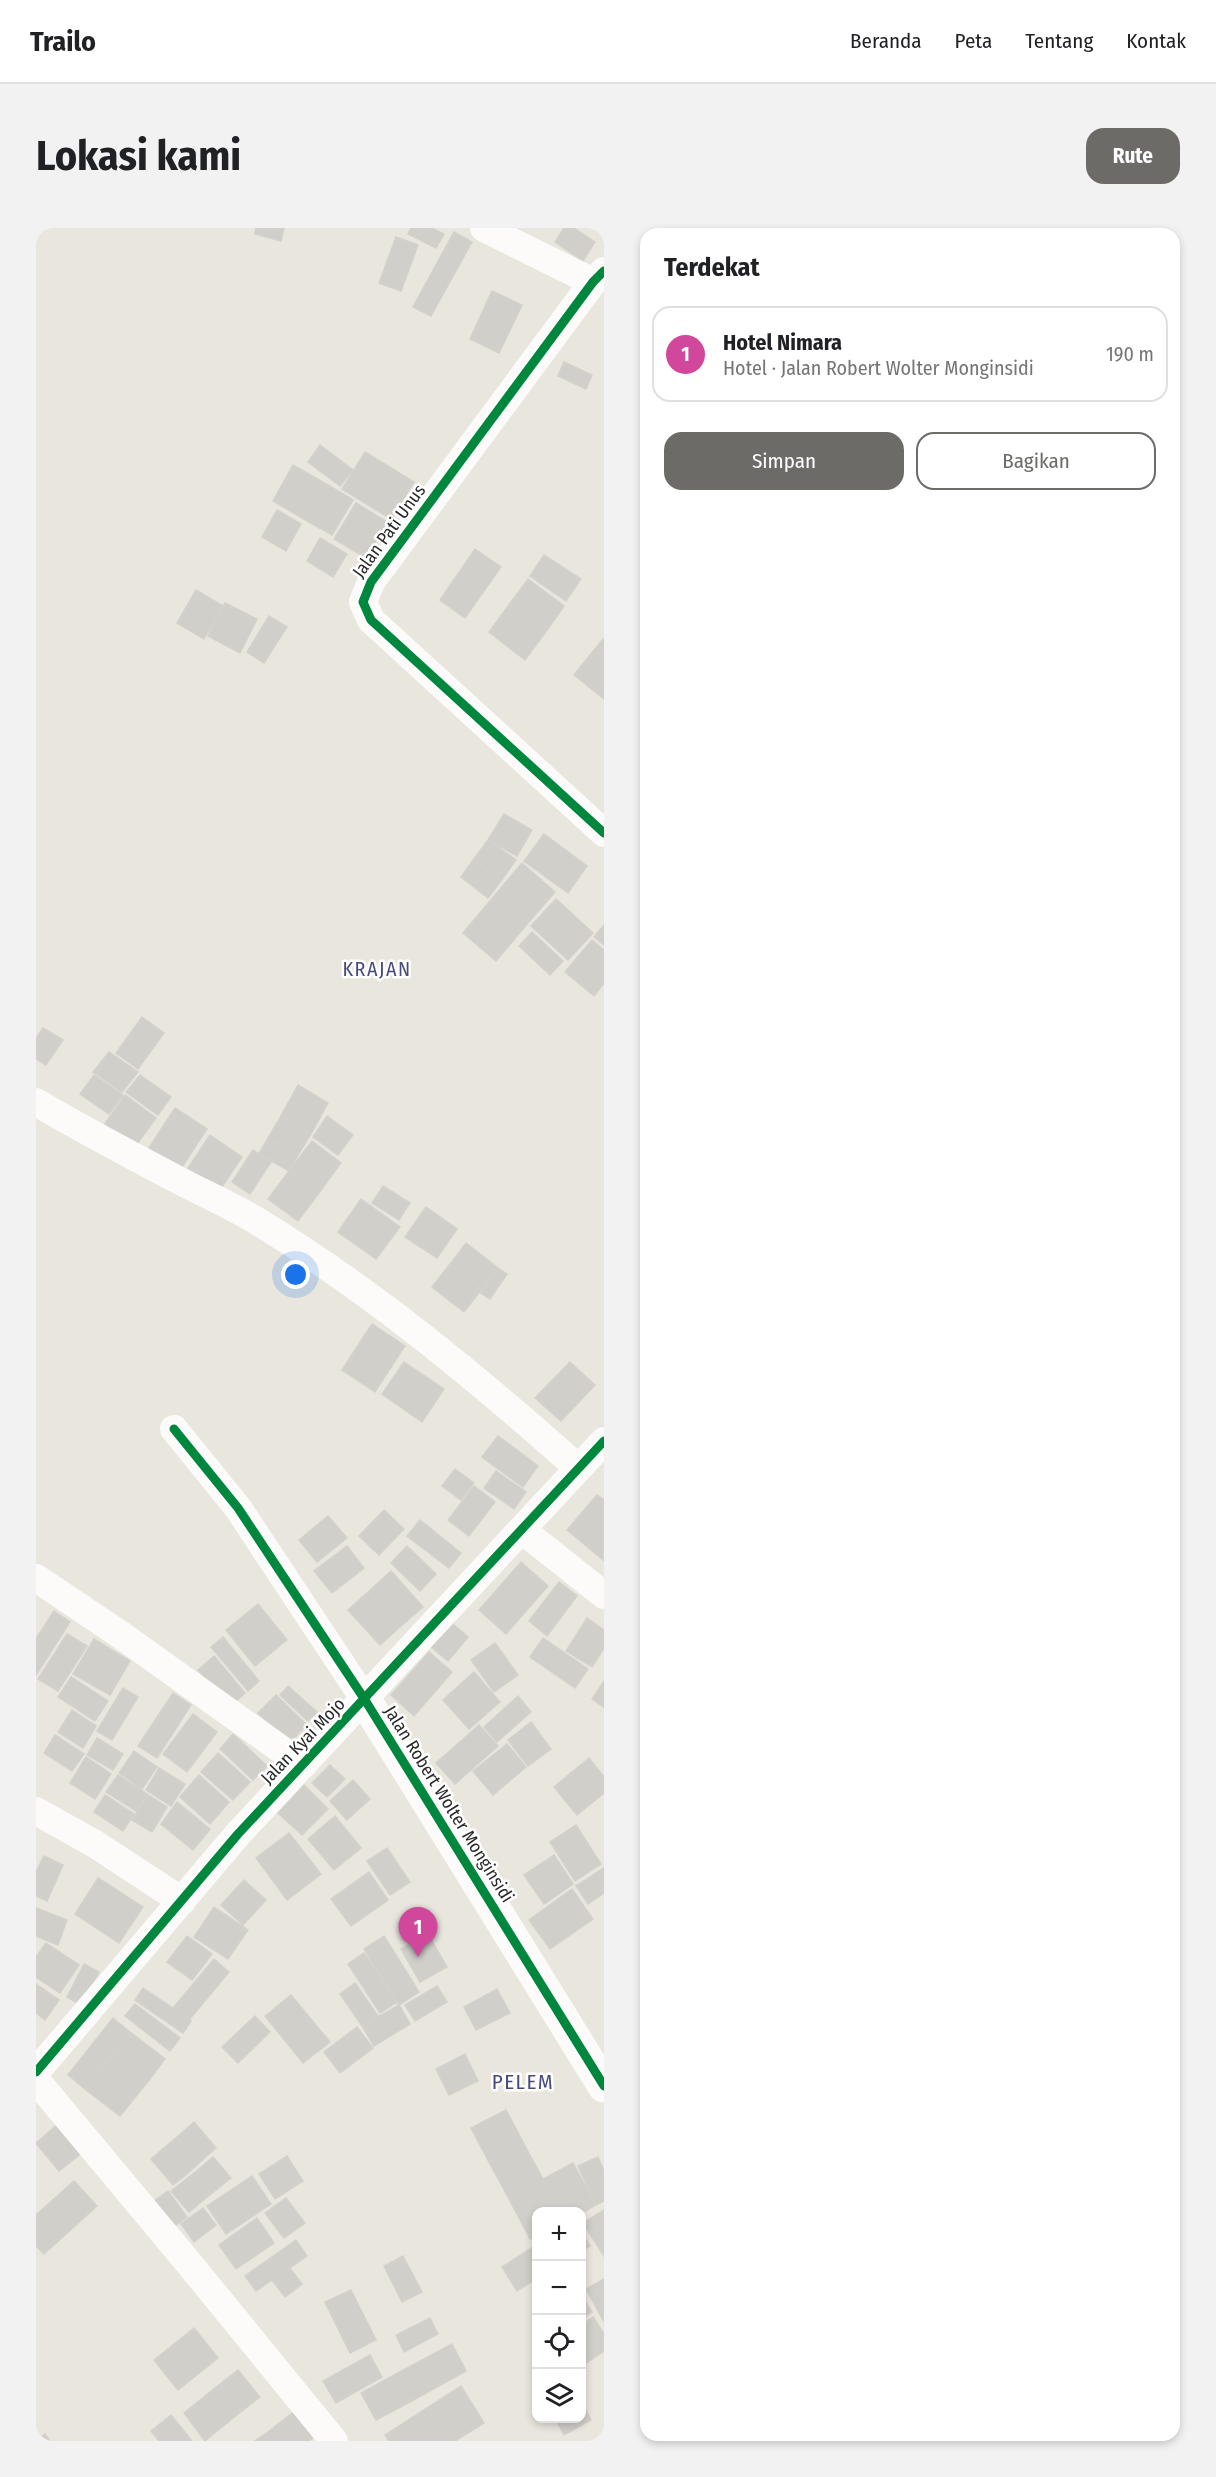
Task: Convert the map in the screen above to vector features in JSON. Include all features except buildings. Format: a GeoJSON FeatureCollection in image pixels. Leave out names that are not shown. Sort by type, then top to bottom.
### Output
{"type":"FeatureCollection","features":[{"type":"Feature","properties":{"kind":"street"},"geometry":{"type":"LineString","coordinates":[[484,228],[598,277]]}},
{"type":"Feature","properties":{"kind":"street","name":"Jalan Pati Unus"},"geometry":{"type":"LineString","coordinates":[[598,277],[370,582],[363,602],[370,620],[604,833]]}},
{"type":"Feature","properties":{"kind":"street"},"geometry":{"type":"LineString","coordinates":[[36,1102],[89,1133],[255,1220],[318,1260],[381,1303],[530,1424],[578,1467]]}},
{"type":"Feature","properties":{"kind":"street","name":"Jalan Robert Wolter Monginsidi"},"geometry":{"type":"LineString","coordinates":[[174,1429],[238,1508],[365,1700],[604,2086]]}},
{"type":"Feature","properties":{"kind":"street","name":"Jalan Kyai Mojo"},"geometry":{"type":"LineString","coordinates":[[36,2072],[238,1834],[604,1441]]}},
{"type":"Feature","properties":{"kind":"street"},"geometry":{"type":"LineString","coordinates":[[522,1530],[604,1595]]}},
{"type":"Feature","properties":{"kind":"street"},"geometry":{"type":"LineString","coordinates":[[36,1578],[121,1635],[303,1765]]}},
{"type":"Feature","properties":{"kind":"street"},"geometry":{"type":"LineString","coordinates":[[36,1811],[95,1844],[182,1900]]}},
{"type":"Feature","properties":{"kind":"street"},"geometry":{"type":"LineString","coordinates":[[36,2080],[187,2260],[334,2441]]}},
{"type":"Feature","properties":{"kind":"cycle path"},"geometry":{"type":"LineString","coordinates":[[604,271],[593,282],[371,582],[363,602],[371,620],[604,833]]}},
{"type":"Feature","properties":{"kind":"cycle path"},"geometry":{"type":"LineString","coordinates":[[174,1429],[238,1508],[365,1700],[604,2086]]}},
{"type":"Feature","properties":{"kind":"cycle path"},"geometry":{"type":"LineString","coordinates":[[36,2072],[238,1834],[604,1441]]}},
{"type":"Feature","properties":{"kind":"place","name":"Hotel Nimara"},"geometry":{"type":"Point","coordinates":[418,1957]}},
{"type":"Feature","properties":{"kind":"district","name":"KRAJAN"},"geometry":{"type":"Point","coordinates":[377,969]}},
{"type":"Feature","properties":{"kind":"district","name":"PELEM"},"geometry":{"type":"Point","coordinates":[523,2082]}}]}
